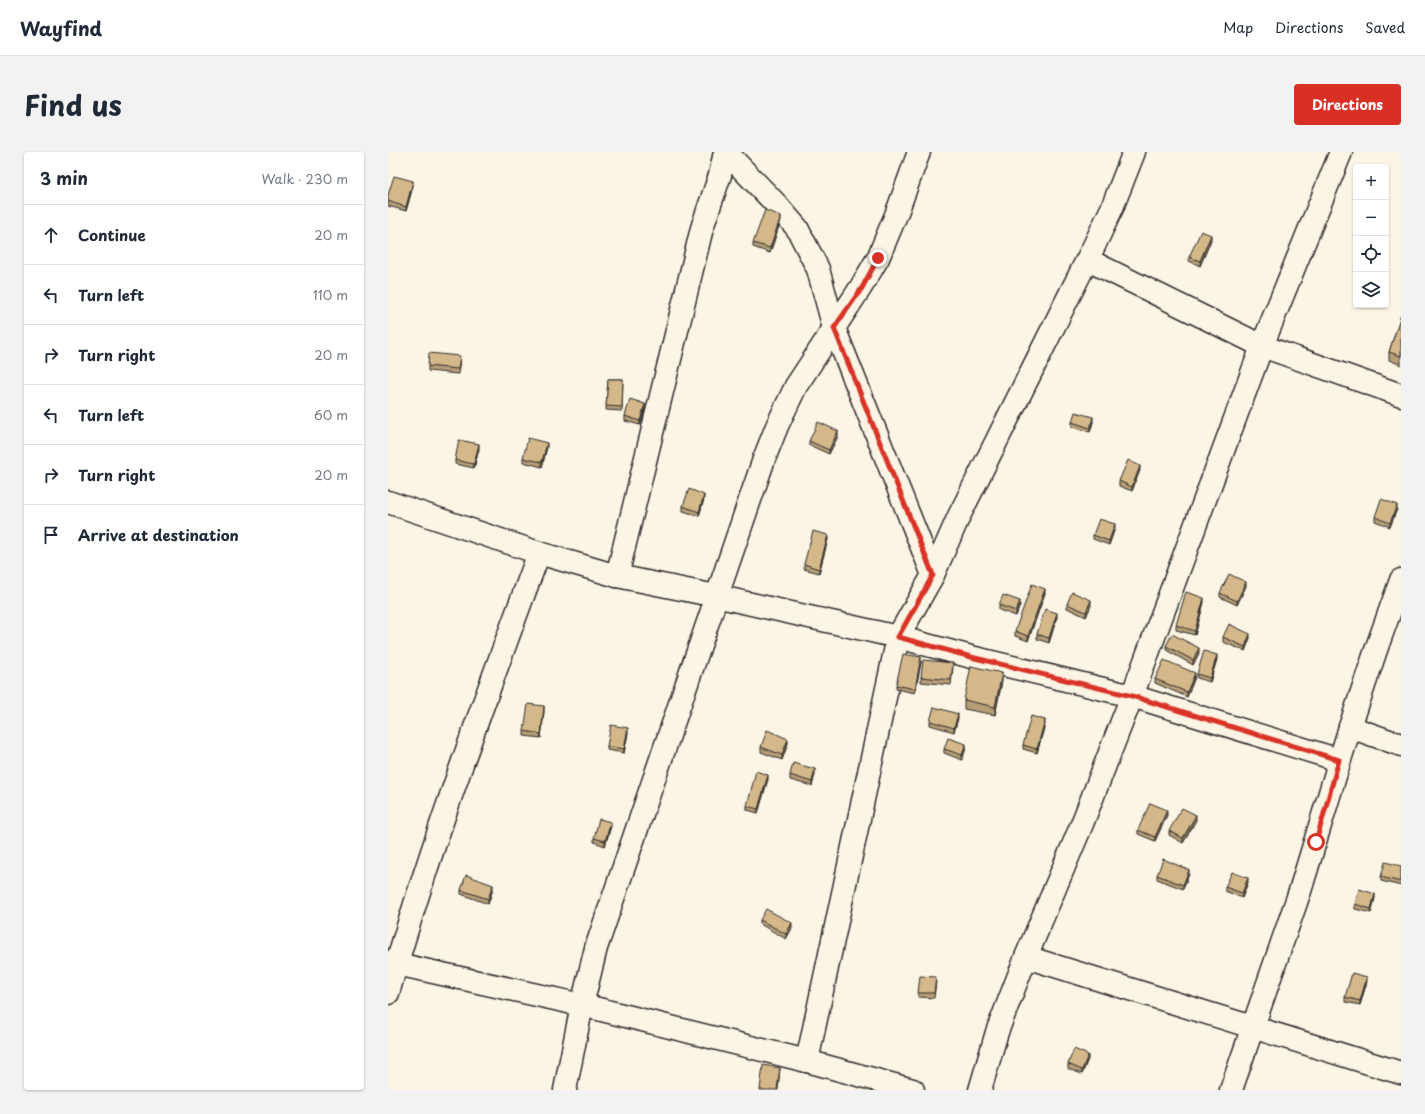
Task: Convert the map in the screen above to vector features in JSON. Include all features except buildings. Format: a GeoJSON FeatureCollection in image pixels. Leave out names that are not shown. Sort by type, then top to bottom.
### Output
{"type":"FeatureCollection","features":[{"type":"Feature","properties":{"kind":"street"},"geometry":{"type":"LineString","coordinates":[[726,152],[777,205],[796,228],[818,269],[834,328],[933,575]]}},
{"type":"Feature","properties":{"kind":"street"},"geometry":{"type":"LineString","coordinates":[[617,576],[702,228],[720,175],[726,152]]}},
{"type":"Feature","properties":{"kind":"street"},"geometry":{"type":"LineString","coordinates":[[565,1090],[582,1005],[596,948],[764,459],[777,426],[796,386],[862,288],[878,258],[896,215],[919,152]]}},
{"type":"Feature","properties":{"kind":"street"},"geometry":{"type":"LineString","coordinates":[[807,1061],[898,637],[933,575],[959,516],[1088,260],[1112,208],[1134,152]]}},
{"type":"Feature","properties":{"kind":"street"},"geometry":{"type":"LineString","coordinates":[[980,1090],[997,1032],[1026,957],[1082,824],[1132,696],[1262,346],[1341,152]]}},
{"type":"Feature","properties":{"kind":"street"},"geometry":{"type":"LineString","coordinates":[[1088,260],[1262,346],[1401,395]]}},
{"type":"Feature","properties":{"kind":"street"},"geometry":{"type":"LineString","coordinates":[[388,502],[539,553],[617,576],[716,596],[898,637],[975,658],[1132,696],[1339,760]]}},
{"type":"Feature","properties":{"kind":"street"},"geometry":{"type":"LineString","coordinates":[[388,993],[392,962],[460,767],[539,553]]}},
{"type":"Feature","properties":{"kind":"street"},"geometry":{"type":"LineString","coordinates":[[1231,1090],[1314,849],[1339,760],[1376,647],[1401,580]]}},
{"type":"Feature","properties":{"kind":"street"},"geometry":{"type":"LineString","coordinates":[[1350,726],[1401,745]]}},
{"type":"Feature","properties":{"kind":"street"},"geometry":{"type":"LineString","coordinates":[[1026,957],[1401,1073]]}},
{"type":"Feature","properties":{"kind":"street"},"geometry":{"type":"LineString","coordinates":[[392,962],[582,1005],[807,1061],[913,1090]]}},
{"type":"Feature","properties":{"kind":"route"},"geometry":{"type":"LineString","coordinates":[[878,258],[862,288],[834,328],[933,575],[898,637],[975,658],[1132,696],[1339,760],[1316,842]]}}]}
